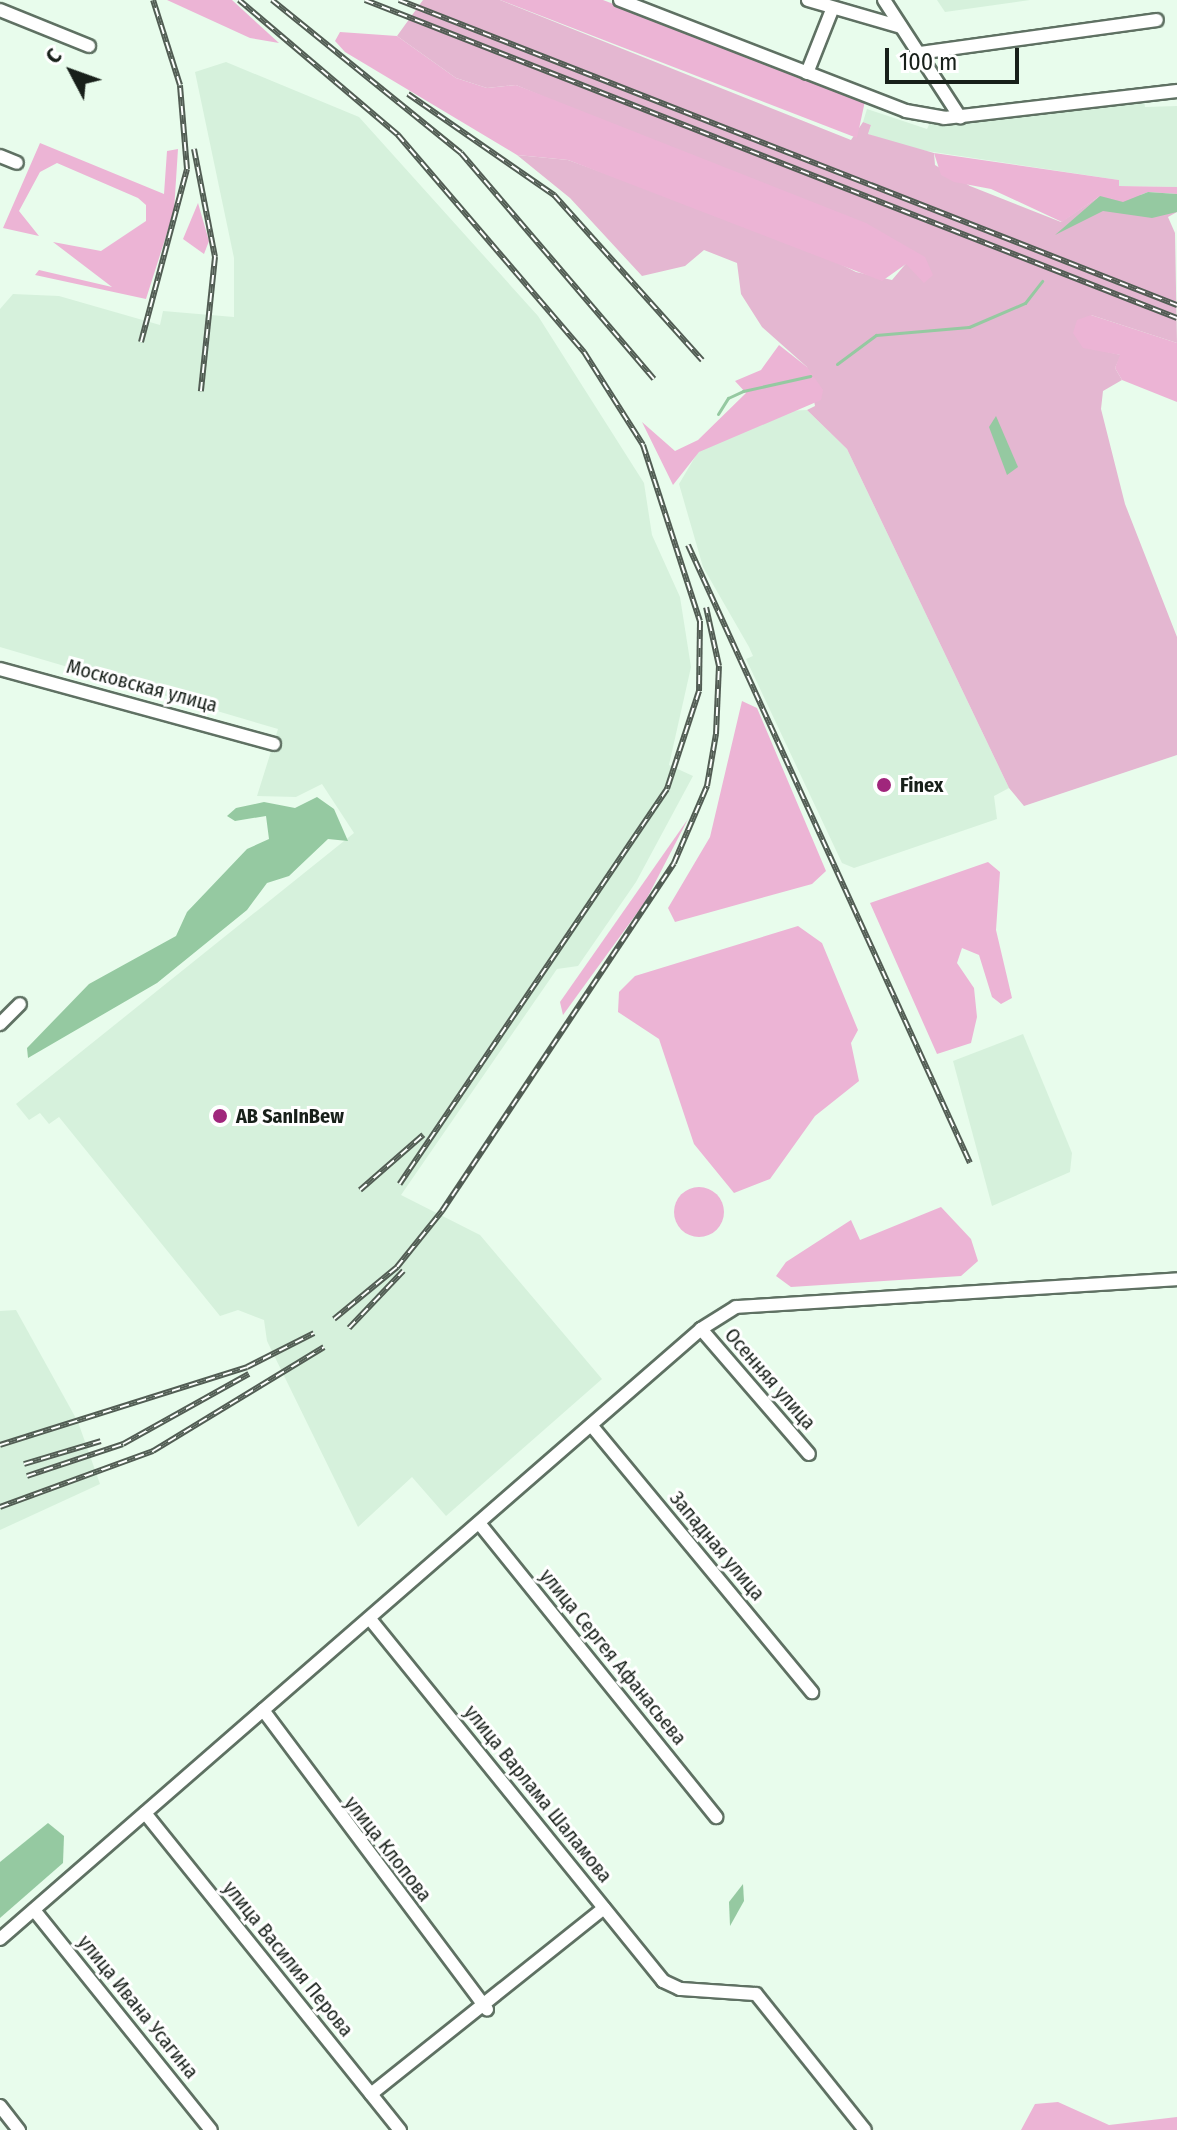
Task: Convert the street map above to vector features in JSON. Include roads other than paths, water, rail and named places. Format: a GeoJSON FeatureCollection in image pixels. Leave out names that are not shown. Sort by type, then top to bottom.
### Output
{"type":"FeatureCollection","features":[{"type":"Feature","properties":{"kind":"street"},"geometry":{"type":"LineString","coordinates":[[620,0],[906,111],[960,117],[1177,91]]}},
{"type":"Feature","properties":{"kind":"street"},"geometry":{"type":"LineString","coordinates":[[808,0],[832,10],[901,27]]}},
{"type":"Feature","properties":{"kind":"street"},"geometry":{"type":"LineString","coordinates":[[884,0],[960,117]]}},
{"type":"Feature","properties":{"kind":"street"},"geometry":{"type":"LineString","coordinates":[[0,10],[89,46]]}},
{"type":"Feature","properties":{"kind":"street"},"geometry":{"type":"LineString","coordinates":[[807,73],[832,10]]}},
{"type":"Feature","properties":{"kind":"street"},"geometry":{"type":"LineString","coordinates":[[919,53],[1157,20]]}},
{"type":"Feature","properties":{"kind":"street"},"geometry":{"type":"LineString","coordinates":[[0,156],[17,163]]}},
{"type":"Feature","properties":{"kind":"street","name":"Московская улица"},"geometry":{"type":"LineString","coordinates":[[0,669],[274,744]]}},
{"type":"Feature","properties":{"kind":"street"},"geometry":{"type":"LineString","coordinates":[[0,1024],[20,1004]]}},
{"type":"Feature","properties":{"kind":"street"},"geometry":{"type":"LineString","coordinates":[[0,1939],[701,1329],[751,1304],[1177,1279]]}},
{"type":"Feature","properties":{"kind":"street","name":"Осенняя улица"},"geometry":{"type":"LineString","coordinates":[[701,1329],[809,1454]]}},
{"type":"Feature","properties":{"kind":"street","name":"Западная улица"},"geometry":{"type":"LineString","coordinates":[[591,1425],[812,1692]]}},
{"type":"Feature","properties":{"kind":"street","name":"улица Сергея Афанасьева"},"geometry":{"type":"LineString","coordinates":[[479,1523],[716,1817]]}},
{"type":"Feature","properties":{"kind":"street","name":"улица Варлама Шаламова"},"geometry":{"type":"LineString","coordinates":[[370,1619],[663,1981],[680,1989],[756,1994],[865,2130]]}},
{"type":"Feature","properties":{"kind":"street","name":"улица Клопова"},"geometry":{"type":"LineString","coordinates":[[263,1710],[487,2009]]}},
{"type":"Feature","properties":{"kind":"street","name":"улица Василия Перова"},"geometry":{"type":"LineString","coordinates":[[145,1813],[400,2130]]}},
{"type":"Feature","properties":{"kind":"street"},"geometry":{"type":"LineString","coordinates":[[371,2094],[487,2009],[604,1908]]}},
{"type":"Feature","properties":{"kind":"street","name":"улица Ивана Усагина"},"geometry":{"type":"LineString","coordinates":[[34,1910],[211,2130]]}},
{"type":"Feature","properties":{"kind":"street"},"geometry":{"type":"LineString","coordinates":[[0,2106],[19,2130]]}},
{"type":"Feature","properties":{"kind":"waterway"},"geometry":{"type":"LineString","coordinates":[[837,364],[876,335],[969,327],[1025,303],[1042,281]]}},
{"type":"Feature","properties":{"kind":"waterway"},"geometry":{"type":"LineString","coordinates":[[718,414],[728,398],[743,391],[810,376]]}},
{"type":"Feature","properties":{"kind":"railway"},"geometry":{"type":"LineString","coordinates":[[141,342],[187,169],[180,85],[153,0]]}},
{"type":"Feature","properties":{"kind":"railway"},"geometry":{"type":"LineString","coordinates":[[239,0],[398,135],[584,352],[643,445],[700,621],[699,691],[667,789],[400,1184]]}},
{"type":"Feature","properties":{"kind":"railway"},"geometry":{"type":"LineString","coordinates":[[272,0],[461,153],[654,379]]}},
{"type":"Feature","properties":{"kind":"railway"},"geometry":{"type":"LineString","coordinates":[[365,0],[1177,318]]}},
{"type":"Feature","properties":{"kind":"railway"},"geometry":{"type":"LineString","coordinates":[[399,0],[1177,305]]}},
{"type":"Feature","properties":{"kind":"railway"},"geometry":{"type":"LineString","coordinates":[[408,94],[554,195],[702,360]]}},
{"type":"Feature","properties":{"kind":"railway"},"geometry":{"type":"LineString","coordinates":[[194,149],[215,257],[201,391]]}},
{"type":"Feature","properties":{"kind":"railway"},"geometry":{"type":"LineString","coordinates":[[688,545],[970,1163]]}},
{"type":"Feature","properties":{"kind":"railway"},"geometry":{"type":"LineString","coordinates":[[334,1319],[397,1267],[442,1211],[674,863],[707,786],[716,734],[719,666],[706,607]]}},
{"type":"Feature","properties":{"kind":"railway"},"geometry":{"type":"LineString","coordinates":[[360,1190],[423,1135]]}},
{"type":"Feature","properties":{"kind":"railway"},"geometry":{"type":"LineString","coordinates":[[349,1328],[403,1271]]}},
{"type":"Feature","properties":{"kind":"railway"},"geometry":{"type":"LineString","coordinates":[[0,1445],[247,1367],[314,1333]]}},
{"type":"Feature","properties":{"kind":"railway"},"geometry":{"type":"LineString","coordinates":[[0,1507],[153,1451],[324,1347]]}},
{"type":"Feature","properties":{"kind":"railway"},"geometry":{"type":"LineString","coordinates":[[27,1476],[123,1444],[249,1374]]}},
{"type":"Feature","properties":{"kind":"railway"},"geometry":{"type":"LineString","coordinates":[[24,1464],[101,1441]]}},
{"type":"Feature","properties":{"kind":"place","name":"Finex"},"geometry":{"type":"Point","coordinates":[884,785]}},
{"type":"Feature","properties":{"kind":"place","name":"AB SanInBew"},"geometry":{"type":"Point","coordinates":[220,1116]}}]}
